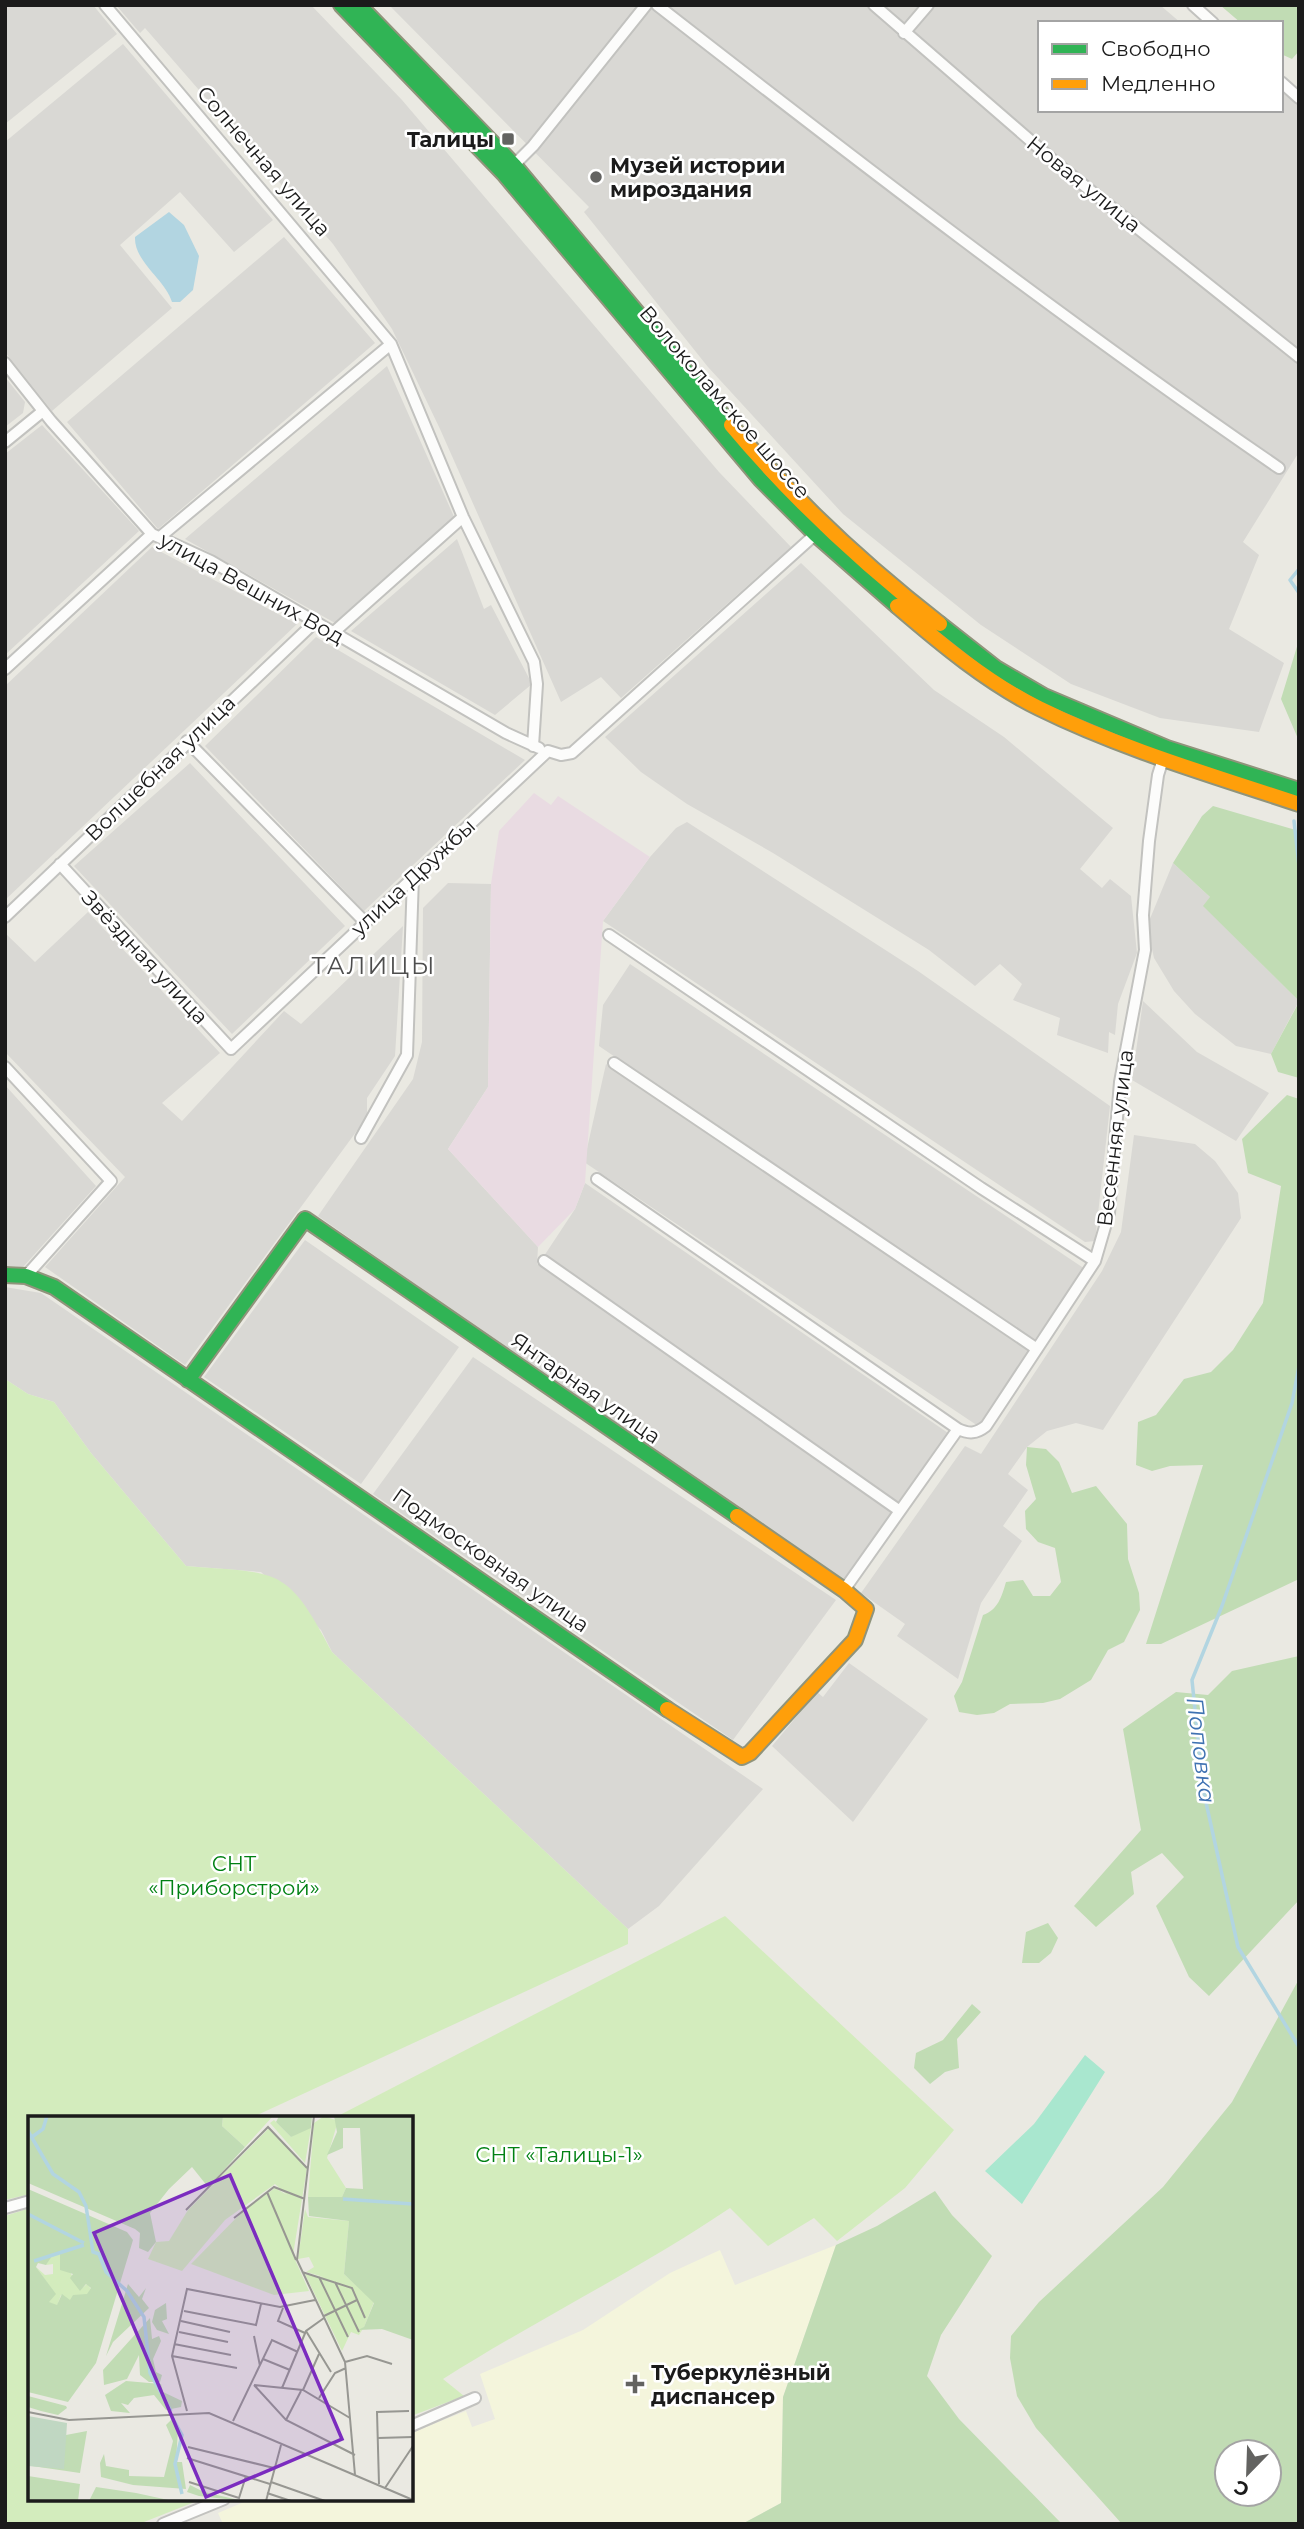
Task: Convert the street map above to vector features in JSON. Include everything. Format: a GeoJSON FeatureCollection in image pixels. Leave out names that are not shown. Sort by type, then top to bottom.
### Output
{"type":"FeatureCollection","features":[{"type":"Feature","properties":{"kind":"main road","name":"Волоколамское шоссе"},"geometry":{"type":"LineString","coordinates":[[341,5],[509,170]]}},
{"type":"Feature","properties":{"kind":"main road","name":"Волоколамское шоссе"},"geometry":{"type":"LineString","coordinates":[[359,5],[509,170],[820,530],[910,617],[1015,695],[1163,759],[1299,804]]}},
{"type":"Feature","properties":{"kind":"main road","name":"Волоколамское шоссе"},"geometry":{"type":"LineString","coordinates":[[820,530],[1020,684],[1167,748],[1299,790]]}},
{"type":"Feature","properties":{"kind":"main road","name":"Янтарная улица"},"geometry":{"type":"LineString","coordinates":[[188,1380],[305,1219],[844,1590]]}},
{"type":"Feature","properties":{"kind":"main road"},"geometry":{"type":"LineString","coordinates":[[5,1275],[26,1276]]}},
{"type":"Feature","properties":{"kind":"main road","name":"Подмосковная улица"},"geometry":{"type":"LineString","coordinates":[[26,1276],[54,1286],[733,1754],[742,1757],[750,1753],[855,1640],[866,1609],[844,1590]]}},
{"type":"Feature","properties":{"kind":"street","name":"Солнечная улица"},"geometry":{"type":"LineString","coordinates":[[105,5],[391,344],[463,517],[534,662],[537,684],[533,746]]}},
{"type":"Feature","properties":{"kind":"street"},"geometry":{"type":"LineString","coordinates":[[509,170],[646,5]]}},
{"type":"Feature","properties":{"kind":"street"},"geometry":{"type":"LineString","coordinates":[[657,5],[964,244],[1279,468]]}},
{"type":"Feature","properties":{"kind":"street","name":"Новая улица"},"geometry":{"type":"LineString","coordinates":[[874,5],[1061,167],[1299,357]]}},
{"type":"Feature","properties":{"kind":"street"},"geometry":{"type":"LineString","coordinates":[[904,33],[928,5]]}},
{"type":"Feature","properties":{"kind":"street"},"geometry":{"type":"LineString","coordinates":[[1193,5],[1211,21]]}},
{"type":"Feature","properties":{"kind":"street"},"geometry":{"type":"LineString","coordinates":[[1283,84],[1299,98]]}},
{"type":"Feature","properties":{"kind":"street"},"geometry":{"type":"LineString","coordinates":[[5,669],[156,536],[391,344]]}},
{"type":"Feature","properties":{"kind":"street","name":"улица Вешних Вод"},"geometry":{"type":"LineString","coordinates":[[5,363],[43,411],[156,536],[211,561],[533,746],[548,751]]}},
{"type":"Feature","properties":{"kind":"street"},"geometry":{"type":"LineString","coordinates":[[5,442],[43,411]]}},
{"type":"Feature","properties":{"kind":"street"},"geometry":{"type":"LineString","coordinates":[[334,632],[463,517]]}},
{"type":"Feature","properties":{"kind":"street"},"geometry":{"type":"LineString","coordinates":[[548,751],[561,755],[572,753],[820,530]]}},
{"type":"Feature","properties":{"kind":"street","name":"Волшебная улица"},"geometry":{"type":"LineString","coordinates":[[5,916],[316,621]]}},
{"type":"Feature","properties":{"kind":"street"},"geometry":{"type":"LineString","coordinates":[[187,741],[365,922]]}},
{"type":"Feature","properties":{"kind":"street","name":"улица Дружбы"},"geometry":{"type":"LineString","coordinates":[[231,1049],[548,751]]}},
{"type":"Feature","properties":{"kind":"street","name":"Весенняя улица"},"geometry":{"type":"LineString","coordinates":[[958,1429],[968,1433],[979,1432],[986,1426],[1095,1261],[1109,1213],[1120,1082],[1145,950],[1143,915],[1149,841],[1158,775],[1163,759]]}},
{"type":"Feature","properties":{"kind":"street","name":"Звёздная улица"},"geometry":{"type":"LineString","coordinates":[[60,864],[231,1049]]}},
{"type":"Feature","properties":{"kind":"street"},"geometry":{"type":"LineString","coordinates":[[361,1138],[407,1055],[414,877]]}},
{"type":"Feature","properties":{"kind":"street"},"geometry":{"type":"LineString","coordinates":[[609,935],[981,1188],[1095,1261]]}},
{"type":"Feature","properties":{"kind":"street"},"geometry":{"type":"LineString","coordinates":[[614,1063],[1037,1349]]}},
{"type":"Feature","properties":{"kind":"street"},"geometry":{"type":"LineString","coordinates":[[5,1067],[111,1181],[26,1276]]}},
{"type":"Feature","properties":{"kind":"street"},"geometry":{"type":"LineString","coordinates":[[597,1179],[958,1429],[844,1590]]}},
{"type":"Feature","properties":{"kind":"street"},"geometry":{"type":"LineString","coordinates":[[544,1261],[900,1511]]}},
{"type":"Feature","properties":{"kind":"street"},"geometry":{"type":"LineString","coordinates":[[5,2208],[28,2201]]}},
{"type":"Feature","properties":{"kind":"street"},"geometry":{"type":"LineString","coordinates":[[413,2425],[475,2398]]}},
{"type":"Feature","properties":{"kind":"street"},"geometry":{"type":"LineString","coordinates":[[163,2524],[219,2501]]}},
{"type":"Feature","properties":{"kind":"shaded area"},"geometry":{"type":"Polygon","coordinates":[[[5,5],[93,5],[117,34],[5,124],[5,5]]]}},
{"type":"Feature","properties":{"kind":"shaded area"},"geometry":{"type":"Polygon","coordinates":[[[116,5],[311,5],[402,100],[719,472],[791,547],[621,698],[601,677],[561,702],[440,429],[392,329],[333,244],[145,28],[140,33],[116,5]]]}},
{"type":"Feature","properties":{"kind":"shaded area"},"geometry":{"type":"Polygon","coordinates":[[[389,5],[1160,5],[1179,21],[1038,21],[1038,112],[1283,112],[1283,92],[1299,105],[1299,452],[1243,542],[1259,555],[1229,629],[1284,663],[1259,732],[1160,718],[1071,684],[981,625],[843,514],[708,367],[584,212],[589,207],[389,5]]]}},
{"type":"Feature","properties":{"kind":"shaded area"},"geometry":{"type":"Polygon","coordinates":[[[123,44],[273,220],[234,252],[180,192],[120,245],[172,308],[52,411],[5,352],[5,142],[123,44]]]}},
{"type":"Feature","properties":{"kind":"shaded area"},"geometry":{"type":"Polygon","coordinates":[[[284,237],[375,343],[158,529],[67,422],[284,237]]]}},
{"type":"Feature","properties":{"kind":"shaded area"},"geometry":{"type":"Polygon","coordinates":[[[387,366],[455,519],[335,623],[185,539],[387,366]]]}},
{"type":"Feature","properties":{"kind":"shaded area"},"geometry":{"type":"Polygon","coordinates":[[[5,377],[25,402],[23,413],[5,427],[5,377]]]}},
{"type":"Feature","properties":{"kind":"shaded area"},"geometry":{"type":"Polygon","coordinates":[[[42,425],[139,531],[5,655],[5,454],[42,425]]]}},
{"type":"Feature","properties":{"kind":"shaded area"},"geometry":{"type":"Polygon","coordinates":[[[457,539],[484,609],[491,605],[532,684],[495,715],[351,631],[457,539]]]}},
{"type":"Feature","properties":{"kind":"shaded area"},"geometry":{"type":"Polygon","coordinates":[[[152,547],[297,624],[5,900],[5,686],[152,547]]]}},
{"type":"Feature","properties":{"kind":"shaded area"},"geometry":{"type":"Polygon","coordinates":[[[801,563],[934,690],[1004,737],[1113,828],[1080,869],[1102,888],[1110,879],[1131,896],[1137,953],[1118,1004],[1115,1035],[1109,1032],[1108,1053],[1057,1035],[1060,1018],[1013,1000],[1022,984],[1000,964],[975,986],[929,950],[773,853],[687,804],[641,772],[605,737],[801,563]]]}},
{"type":"Feature","properties":{"kind":"shaded area"},"geometry":{"type":"Polygon","coordinates":[[[316,637],[525,760],[364,911],[205,746],[316,637]]]}},
{"type":"Feature","properties":{"kind":"shaded area"},"geometry":{"type":"Polygon","coordinates":[[[190,763],[345,926],[232,1034],[74,866],[190,763]]]}},
{"type":"Feature","properties":{"kind":"shaded area"},"geometry":{"type":"Polygon","coordinates":[[[534,793],[551,805],[558,796],[650,857],[603,921],[585,1183],[575,1209],[538,1247],[448,1149],[488,1087],[491,884],[499,831],[534,793]]]}},
{"type":"Feature","properties":{"kind":"shaded area"},"geometry":{"type":"Polygon","coordinates":[[[687,822],[918,971],[1110,1106],[1095,1241],[1085,1242],[603,921],[650,857],[676,828],[687,822]]]}},
{"type":"Feature","properties":{"kind":"shaded area"},"geometry":{"type":"Polygon","coordinates":[[[1173,863],[1211,898],[1204,906],[1299,1001],[1271,1054],[1236,1046],[1195,1014],[1174,991],[1154,958],[1147,926],[1173,863]]]}},
{"type":"Feature","properties":{"kind":"shaded area"},"geometry":{"type":"Polygon","coordinates":[[[448,883],[491,884],[488,1087],[448,1149],[538,1247],[537,1264],[893,1512],[843,1583],[318,1216],[413,1079],[422,1042],[423,908],[448,883]]]}},
{"type":"Feature","properties":{"kind":"shaded area"},"geometry":{"type":"Polygon","coordinates":[[[88,912],[220,1053],[162,1103],[182,1121],[284,1011],[301,1024],[403,926],[395,1056],[367,1098],[367,1117],[185,1365],[45,1267],[125,1177],[5,1052],[5,933],[35,962],[88,912]]]}},
{"type":"Feature","properties":{"kind":"shaded area"},"geometry":{"type":"Polygon","coordinates":[[[630,964],[1085,1269],[1033,1342],[599,1046],[603,1005],[630,964]]]}},
{"type":"Feature","properties":{"kind":"shaded area"},"geometry":{"type":"Polygon","coordinates":[[[1143,1001],[1197,1052],[1269,1093],[1236,1141],[1132,1080],[1143,1001]]]}},
{"type":"Feature","properties":{"kind":"shaded area"},"geometry":{"type":"Polygon","coordinates":[[[606,1064],[1030,1351],[978,1426],[584,1162],[606,1064]]]}},
{"type":"Feature","properties":{"kind":"shaded area"},"geometry":{"type":"Polygon","coordinates":[[[5,1085],[96,1186],[23,1267],[5,1266],[5,1085]]]}},
{"type":"Feature","properties":{"kind":"shaded area"},"geometry":{"type":"Polygon","coordinates":[[[1134,1135],[1195,1144],[1215,1161],[1238,1193],[1241,1218],[1103,1430],[1076,1423],[1047,1431],[1027,1447],[1008,1474],[1028,1490],[1003,1526],[1022,1541],[981,1603],[958,1679],[897,1636],[905,1624],[861,1593],[965,1446],[981,1454],[1102,1271],[1121,1232],[1134,1135]]]}},
{"type":"Feature","properties":{"kind":"shaded area"},"geometry":{"type":"Polygon","coordinates":[[[585,1183],[948,1433],[899,1504],[544,1256],[575,1209],[585,1183]]]}},
{"type":"Feature","properties":{"kind":"shaded area"},"geometry":{"type":"Polygon","coordinates":[[[305,1240],[459,1347],[361,1484],[204,1377],[305,1240]]]}},
{"type":"Feature","properties":{"kind":"shaded area"},"geometry":{"type":"Polygon","coordinates":[[[5,1287],[41,1293],[763,1789],[659,1906],[628,1929],[332,1652],[321,1630],[261,1572],[186,1566],[91,1453],[54,1402],[28,1394],[5,1379],[5,1287]]]}},
{"type":"Feature","properties":{"kind":"shaded area"},"geometry":{"type":"Polygon","coordinates":[[[473,1357],[836,1600],[733,1740],[373,1494],[473,1357]]]}},
{"type":"Feature","properties":{"kind":"shaded area"},"geometry":{"type":"Polygon","coordinates":[[[849,1663],[928,1719],[853,1822],[772,1746],[817,1692],[823,1697],[849,1663]]]}},
{"type":"Feature","properties":{"kind":"shaded area","name":"Туберкулёзный диспансер"},"geometry":{"type":"Polygon","coordinates":[[[836,2245],[783,2397],[781,2503],[742,2524],[223,2524],[218,2513],[246,2501],[413,2501],[413,2432],[466,2411],[472,2427],[495,2419],[480,2374],[583,2330],[670,2273],[720,2250],[735,2285],[836,2245]]]}},
{"type":"Feature","properties":{"kind":"green space"},"geometry":{"type":"Polygon","coordinates":[[[1220,5],[1299,5],[1299,51],[1292,59],[1283,55],[1283,21],[1239,21],[1220,5]]]}},
{"type":"Feature","properties":{"kind":"green space"},"geometry":{"type":"Polygon","coordinates":[[[1299,640],[1299,741],[1281,699],[1299,640]]]}},
{"type":"Feature","properties":{"kind":"green space"},"geometry":{"type":"Polygon","coordinates":[[[1213,806],[1299,831],[1299,1001],[1203,906],[1210,897],[1173,863],[1202,816],[1213,806]]]}},
{"type":"Feature","properties":{"kind":"green space"},"geometry":{"type":"Polygon","coordinates":[[[1299,1002],[1299,1078],[1278,1072],[1271,1054],[1299,1002]]]}},
{"type":"Feature","properties":{"kind":"green space"},"geometry":{"type":"Polygon","coordinates":[[[1287,1095],[1299,1099],[1299,1579],[1161,1644],[1146,1644],[1203,1465],[1170,1466],[1152,1471],[1136,1465],[1138,1422],[1156,1415],[1184,1379],[1211,1372],[1233,1350],[1263,1303],[1281,1186],[1248,1173],[1242,1139],[1287,1095]]]}},
{"type":"Feature","properties":{"kind":"green space","name":"СНТ «Приборстрой»"},"geometry":{"type":"Polygon","coordinates":[[[5,1379],[28,1394],[54,1402],[91,1453],[186,1566],[261,1574],[277,1579],[290,1588],[303,1603],[332,1652],[628,1929],[628,1944],[255,2116],[28,2116],[28,2194],[5,2200],[5,1379]]]}},
{"type":"Feature","properties":{"kind":"green space"},"geometry":{"type":"Polygon","coordinates":[[[1027,1447],[1046,1449],[1059,1462],[1072,1493],[1096,1486],[1127,1524],[1128,1559],[1139,1593],[1140,1610],[1124,1642],[1108,1650],[1091,1680],[1060,1699],[1043,1703],[1010,1704],[994,1713],[977,1715],[959,1712],[954,1696],[962,1682],[983,1615],[996,1606],[1006,1582],[1023,1580],[1033,1596],[1050,1596],[1061,1582],[1055,1548],[1038,1542],[1026,1529],[1025,1511],[1036,1499],[1026,1465],[1027,1447]]]}},
{"type":"Feature","properties":{"kind":"green space"},"geometry":{"type":"Polygon","coordinates":[[[1299,1656],[1299,1900],[1209,1996],[1189,1977],[1156,1906],[1184,1877],[1162,1853],[1131,1872],[1134,1894],[1096,1927],[1074,1906],[1141,1830],[1123,1729],[1176,1692],[1208,1695],[1232,1671],[1299,1656]]]}},
{"type":"Feature","properties":{"kind":"green space","name":"СНТ «Талицы-1»"},"geometry":{"type":"Polygon","coordinates":[[[725,1916],[954,2130],[905,2188],[837,2241],[814,2218],[768,2246],[730,2208],[443,2379],[464,2396],[413,2415],[413,2116],[338,2116],[725,1916]]]}},
{"type":"Feature","properties":{"kind":"green space"},"geometry":{"type":"Polygon","coordinates":[[[1048,1923],[1058,1938],[1051,1953],[1039,1963],[1022,1963],[1026,1932],[1048,1923]]]}},
{"type":"Feature","properties":{"kind":"green space"},"geometry":{"type":"Polygon","coordinates":[[[1299,1979],[1299,2524],[1122,2524],[1036,2428],[1017,2396],[1010,2358],[1011,2336],[1039,2302],[1163,2187],[1232,2102],[1299,1979]]]}},
{"type":"Feature","properties":{"kind":"green space"},"geometry":{"type":"Polygon","coordinates":[[[972,2004],[981,2012],[957,2039],[959,2068],[945,2072],[930,2084],[914,2068],[916,2053],[943,2040],[972,2004]]]}},
{"type":"Feature","properties":{"kind":"green space"},"geometry":{"type":"Polygon","coordinates":[[[1085,2055],[1105,2072],[1022,2204],[985,2171],[1034,2124],[1085,2055]]]}},
{"type":"Feature","properties":{"kind":"green space"},"geometry":{"type":"Polygon","coordinates":[[[935,2191],[952,2215],[992,2256],[941,2335],[927,2376],[959,2419],[1062,2524],[742,2524],[781,2503],[783,2397],[836,2245],[877,2226],[935,2191]]]}},
{"type":"Feature","properties":{"kind":"green space"},"geometry":{"type":"Polygon","coordinates":[[[28,2209],[28,2501],[197,2501],[139,2524],[5,2524],[5,2216],[28,2209]]]}},
{"type":"Feature","properties":{"kind":"water"},"geometry":{"type":"Polygon","coordinates":[[[169,212],[184,225],[199,256],[193,290],[180,302],[172,302],[136,246],[135,237],[169,212]]]}},
{"type":"Feature","properties":{"kind":"waterway","name":"Поповка"},"geometry":{"type":"LineString","coordinates":[[1299,569],[1290,580],[1299,593]]}},
{"type":"Feature","properties":{"kind":"waterway","name":"Поповка"},"geometry":{"type":"LineString","coordinates":[[1294,821],[1299,866]]}},
{"type":"Feature","properties":{"kind":"waterway","name":"Поповка"},"geometry":{"type":"LineString","coordinates":[[1299,1366],[1292,1403],[1222,1606],[1192,1680],[1203,1789],[1238,1947],[1299,2047]]}},
{"type":"Feature","properties":{"kind":"traffic: fast"},"geometry":{"type":"LineString","coordinates":[[341,5],[504,174],[761,480],[816,535],[897,606]]}},
{"type":"Feature","properties":{"kind":"traffic: fast"},"geometry":{"type":"LineString","coordinates":[[359,5],[514,165],[731,425]]}},
{"type":"Feature","properties":{"kind":"traffic: fast"},"geometry":{"type":"LineString","coordinates":[[940,624],[996,668],[1044,696],[1167,748],[1299,790]]}},
{"type":"Feature","properties":{"kind":"traffic: fast"},"geometry":{"type":"LineString","coordinates":[[188,1380],[305,1219],[737,1516]]}},
{"type":"Feature","properties":{"kind":"traffic: fast"},"geometry":{"type":"LineString","coordinates":[[5,1275],[26,1276],[54,1287],[667,1709]]}},
{"type":"Feature","properties":{"kind":"traffic: slow"},"geometry":{"type":"LineString","coordinates":[[731,425],[779,479],[830,530],[940,624]]}},
{"type":"Feature","properties":{"kind":"traffic: slow"},"geometry":{"type":"LineString","coordinates":[[897,606],[983,674],[1039,708],[1135,749],[1299,804]]}},
{"type":"Feature","properties":{"kind":"traffic: slow"},"geometry":{"type":"LineString","coordinates":[[667,1709],[742,1757],[750,1753],[855,1640],[866,1609],[844,1590],[737,1516]]}},
{"type":"Feature","properties":{"kind":"place","name":"Талицы"},"geometry":{"type":"Point","coordinates":[508,139]}},
{"type":"Feature","properties":{"kind":"place","name":"Музей истории мироздания"},"geometry":{"type":"Point","coordinates":[596,177]}},
{"type":"Feature","properties":{"kind":"place","name":"Туберкулёзный диспансер"},"geometry":{"type":"Point","coordinates":[635,2384]}},
{"type":"Feature","properties":{"kind":"district","name":"ТАЛИЦЫ"},"geometry":{"type":"Point","coordinates":[374,965]}}]}
